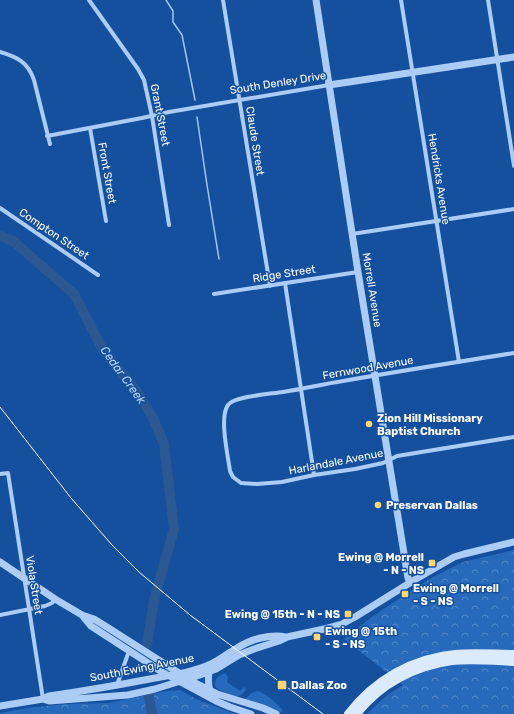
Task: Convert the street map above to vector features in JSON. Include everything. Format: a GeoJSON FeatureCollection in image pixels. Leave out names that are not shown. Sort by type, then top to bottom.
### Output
{"type":"FeatureCollection","features":[{"type":"Feature","properties":{"kind":"main road"},"geometry":{"type":"LineString","coordinates":[[348,714],[366,693],[382,680],[436,657],[455,654],[514,654]]}},
{"type":"Feature","properties":{"kind":"main road"},"geometry":{"type":"LineString","coordinates":[[357,714],[372,697],[403,672],[452,661],[471,660],[514,662]]}},
{"type":"Feature","properties":{"kind":"street","name":"Grant Street"},"geometry":{"type":"LineString","coordinates":[[89,0],[138,68],[144,80],[152,116],[170,225]]}},
{"type":"Feature","properties":{"kind":"street","name":"Claude Street"},"geometry":{"type":"LineString","coordinates":[[223,0],[270,286]]}},
{"type":"Feature","properties":{"kind":"street","name":"Morrell Avenue"},"geometry":{"type":"LineString","coordinates":[[316,0],[358,272],[410,583]]}},
{"type":"Feature","properties":{"kind":"street","name":"Hendricks Avenue"},"geometry":{"type":"LineString","coordinates":[[401,0],[459,362]]}},
{"type":"Feature","properties":{"kind":"street"},"geometry":{"type":"LineString","coordinates":[[488,0],[514,166]]}},
{"type":"Feature","properties":{"kind":"street"},"geometry":{"type":"LineString","coordinates":[[0,52],[10,55],[22,62],[31,71],[50,144]]}},
{"type":"Feature","properties":{"kind":"street","name":"South Denley Drive"},"geometry":{"type":"LineString","coordinates":[[48,136],[240,100],[514,57]]}},
{"type":"Feature","properties":{"kind":"street","name":"Front Street"},"geometry":{"type":"LineString","coordinates":[[90,128],[106,221]]}},
{"type":"Feature","properties":{"kind":"street","name":"Compton Street"},"geometry":{"type":"LineString","coordinates":[[0,208],[98,275]]}},
{"type":"Feature","properties":{"kind":"street"},"geometry":{"type":"LineString","coordinates":[[352,234],[514,209]]}},
{"type":"Feature","properties":{"kind":"street","name":"Ridge Street"},"geometry":{"type":"LineString","coordinates":[[214,294],[358,272]]}},
{"type":"Feature","properties":{"kind":"street"},"geometry":{"type":"LineString","coordinates":[[285,284],[314,476]]}},
{"type":"Feature","properties":{"kind":"street","name":"Fernwood Avenue"},"geometry":{"type":"LineString","coordinates":[[233,477],[230,471],[224,427],[224,415],[227,406],[231,402],[241,398],[514,353]]}},
{"type":"Feature","properties":{"kind":"street","name":"Harlandale Avenue"},"geometry":{"type":"LineString","coordinates":[[233,477],[241,483],[257,484],[282,482],[383,463],[397,456],[514,437]]}},
{"type":"Feature","properties":{"kind":"street","name":"Viola Street"},"geometry":{"type":"LineString","coordinates":[[0,474],[8,473],[43,700]]}},
{"type":"Feature","properties":{"kind":"street","name":"South Ewing Avenue"},"geometry":{"type":"LineString","coordinates":[[0,706],[43,700],[49,701],[128,695],[180,682],[209,672],[239,655],[287,637],[342,624],[355,618],[454,557],[514,542]]}},
{"type":"Feature","properties":{"kind":"street"},"geometry":{"type":"LineString","coordinates":[[0,562],[82,615],[94,619],[188,679],[229,698],[263,708],[276,714]]}},
{"type":"Feature","properties":{"kind":"street"},"geometry":{"type":"LineString","coordinates":[[0,615],[45,606],[52,603],[55,598]]}},
{"type":"Feature","properties":{"kind":"street"},"geometry":{"type":"LineString","coordinates":[[82,615],[91,626],[169,676],[216,701],[252,714]]}},
{"type":"Feature","properties":{"kind":"street","name":"South Ewing Avenue"},"geometry":{"type":"LineString","coordinates":[[43,700],[49,696],[117,686],[169,676],[210,664],[236,648],[266,637],[277,635],[287,637]]}},
{"type":"Feature","properties":{"kind":"street"},"geometry":{"type":"LineString","coordinates":[[108,697],[117,686],[129,651]]}},
{"type":"Feature","properties":{"kind":"street"},"geometry":{"type":"LineString","coordinates":[[209,672],[208,685],[210,690]]}},
{"type":"Feature","properties":{"kind":"green space","name":"Dallas Zoo"},"geometry":{"type":"Polygon","coordinates":[[[514,550],[514,714],[367,714],[387,695],[403,685],[344,639],[373,616],[431,578],[463,562],[514,550]]]}},
{"type":"Feature","properties":{"kind":"green space"},"geometry":{"type":"Polygon","coordinates":[[[225,673],[228,677],[227,682],[240,691],[244,687],[246,689],[245,692],[236,697],[219,690],[215,685],[215,681],[219,676],[225,673]]]}},
{"type":"Feature","properties":{"kind":"green space"},"geometry":{"type":"Polygon","coordinates":[[[180,690],[196,699],[235,714],[0,714],[27,708],[66,704],[109,703],[167,691],[180,690]]]}},
{"type":"Feature","properties":{"kind":"green space"},"geometry":{"type":"Polygon","coordinates":[[[257,691],[267,696],[283,711],[280,713],[246,701],[245,699],[248,696],[257,691]]]}},
{"type":"Feature","properties":{"kind":"waterway"},"geometry":{"type":"LineString","coordinates":[[166,0],[173,11],[173,22],[182,35],[195,100]]}},
{"type":"Feature","properties":{"kind":"waterway"},"geometry":{"type":"LineString","coordinates":[[197,117],[219,259]]}},
{"type":"Feature","properties":{"kind":"waterway","name":"Cedar Creek"},"geometry":{"type":"LineString","coordinates":[[0,236],[13,241],[74,294],[103,350],[138,393],[153,418],[164,444],[174,529],[154,600],[147,644]]}},
{"type":"Feature","properties":{"kind":"waterway","name":"Cedar Creek"},"geometry":{"type":"LineString","coordinates":[[149,696],[152,714]]}},
{"type":"Feature","properties":{"kind":"tram line"},"geometry":{"type":"LineString","coordinates":[[0,407],[71,498],[112,545],[139,572],[190,615],[323,714]]}},
{"type":"Feature","properties":{"kind":"place","name":"Zion Hill Missionary Baptist Church"},"geometry":{"type":"Point","coordinates":[369,424]}},
{"type":"Feature","properties":{"kind":"place","name":"Preservan Dallas"},"geometry":{"type":"Point","coordinates":[378,505]}},
{"type":"Feature","properties":{"kind":"place","name":"Ewing @ Morrell - N - NS"},"geometry":{"type":"Point","coordinates":[432,563]}},
{"type":"Feature","properties":{"kind":"place","name":"Ewing @ Morrell - S - NS"},"geometry":{"type":"Point","coordinates":[405,594]}},
{"type":"Feature","properties":{"kind":"place","name":"Ewing @ 15th - N - NS"},"geometry":{"type":"Point","coordinates":[348,614]}},
{"type":"Feature","properties":{"kind":"place","name":"Ewing @ 15th - S - NS"},"geometry":{"type":"Point","coordinates":[317,637]}},
{"type":"Feature","properties":{"kind":"place","name":"Dallas Zoo"},"geometry":{"type":"Point","coordinates":[282,685]}}]}
